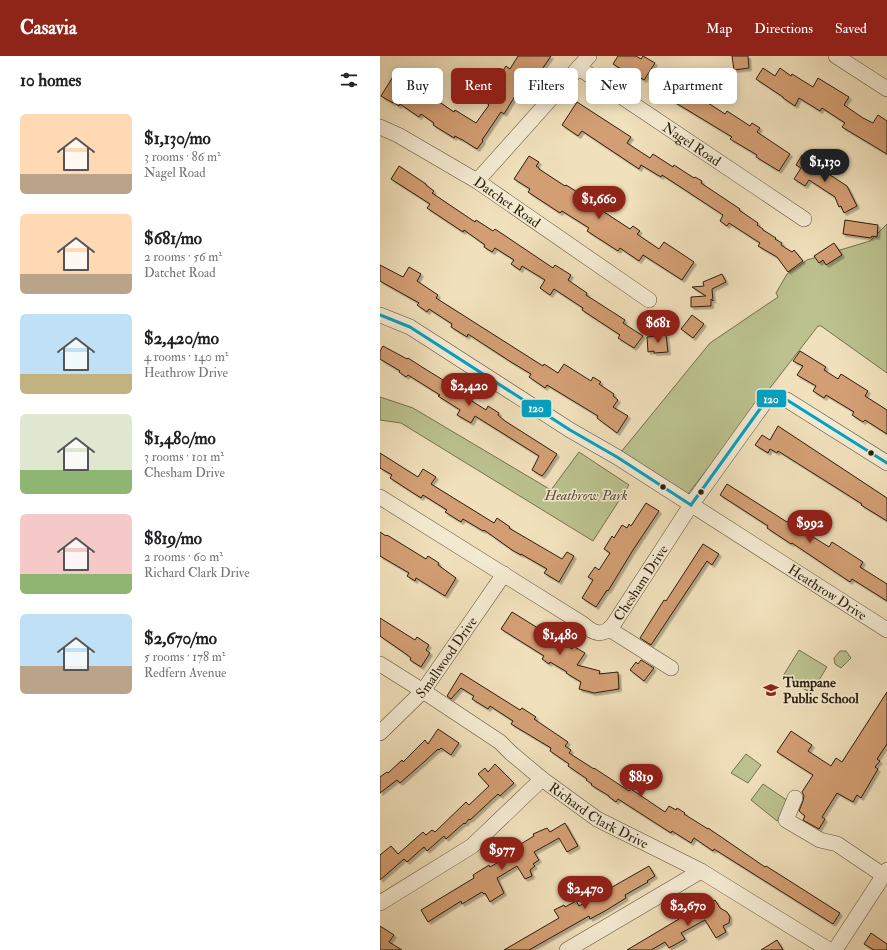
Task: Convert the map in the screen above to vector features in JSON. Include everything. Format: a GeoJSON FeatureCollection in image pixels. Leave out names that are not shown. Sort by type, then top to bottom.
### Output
{"type":"FeatureCollection","features":[{"type":"Feature","properties":{"kind":"street"},"geometry":{"type":"LineString","coordinates":[[477,181],[589,56]]}},
{"type":"Feature","properties":{"kind":"street"},"geometry":{"type":"LineString","coordinates":[[836,56],[887,89]]}},
{"type":"Feature","properties":{"kind":"street","name":"Nagel Road"},"geometry":{"type":"LineString","coordinates":[[579,68],[804,219]]}},
{"type":"Feature","properties":{"kind":"street","name":"Datchet Road"},"geometry":{"type":"LineString","coordinates":[[380,127],[398,135],[477,181],[649,300]]}},
{"type":"Feature","properties":{"kind":"street","name":"Heathrow Drive"},"geometry":{"type":"LineString","coordinates":[[380,316],[410,327],[563,426],[617,457],[691,506],[887,630]]}},
{"type":"Feature","properties":{"kind":"street","name":"Chesham Drive"},"geometry":{"type":"LineString","coordinates":[[380,497],[596,633],[607,631],[609,629],[691,506],[766,402],[774,398],[787,400],[887,463]]}},
{"type":"Feature","properties":{"kind":"street","name":"Smallwood Drive"},"geometry":{"type":"LineString","coordinates":[[380,734],[423,691],[504,574]]}},
{"type":"Feature","properties":{"kind":"street"},"geometry":{"type":"LineString","coordinates":[[609,629],[671,668]]}},
{"type":"Feature","properties":{"kind":"street","name":"Richard Clark Drive"},"geometry":{"type":"LineString","coordinates":[[380,664],[500,742],[542,780],[597,819],[652,848],[679,859],[701,871],[829,950]]}},
{"type":"Feature","properties":{"kind":"street"},"geometry":{"type":"LineString","coordinates":[[380,903],[472,846],[542,780]]}},
{"type":"Feature","properties":{"kind":"street"},"geometry":{"type":"LineString","coordinates":[[795,798],[786,820],[820,840],[837,844],[885,872],[835,950]]}},
{"type":"Feature","properties":{"kind":"street"},"geometry":{"type":"LineString","coordinates":[[567,950],[701,871]]}},
{"type":"Feature","properties":{"kind":"green space"},"geometry":{"type":"Polygon","coordinates":[[[887,224],[887,373],[821,326],[818,326],[688,494],[621,452],[710,343],[778,297],[776,293],[787,274],[807,260],[870,241],[887,224]]]}},
{"type":"Feature","properties":{"kind":"green space","name":"Heathrow Park"},"geometry":{"type":"Polygon","coordinates":[[[380,397],[413,408],[551,490],[579,452],[629,485],[593,541],[401,423],[380,420],[380,397]]]}},
{"type":"Feature","properties":{"kind":"green space"},"geometry":{"type":"Polygon","coordinates":[[[799,650],[827,667],[811,693],[783,676],[799,650]]]}},
{"type":"Feature","properties":{"kind":"green space"},"geometry":{"type":"Polygon","coordinates":[[[840,651],[846,651],[851,658],[841,668],[835,664],[834,658],[840,651]]]}},
{"type":"Feature","properties":{"kind":"green space"},"geometry":{"type":"Polygon","coordinates":[[[746,754],[761,765],[748,783],[731,773],[746,754]]]}},
{"type":"Feature","properties":{"kind":"green space"},"geometry":{"type":"Polygon","coordinates":[[[763,784],[788,801],[777,821],[751,800],[763,784]]]}},
{"type":"Feature","properties":{"kind":"building"},"geometry":{"type":"Polygon","coordinates":[[[518,56],[551,56],[543,68],[514,68],[514,98],[504,114],[501,112],[477,149],[455,136],[454,138],[433,125],[434,123],[421,114],[419,117],[400,104],[442,104],[454,112],[455,110],[476,123],[489,105],[488,104],[506,104],[506,68],[505,68],[506,66],[510,69],[518,56]]]}},
{"type":"Feature","properties":{"kind":"building"},"geometry":{"type":"Polygon","coordinates":[[[618,56],[636,56],[641,59],[643,56],[655,63],[652,68],[649,68],[649,72],[644,80],[641,78],[641,68],[619,68],[613,64],[618,56]]]}},
{"type":"Feature","properties":{"kind":"building"},"geometry":{"type":"Polygon","coordinates":[[[732,56],[748,56],[749,68],[737,70],[737,68],[734,68],[732,56]]]}},
{"type":"Feature","properties":{"kind":"building"},"geometry":{"type":"Polygon","coordinates":[[[763,68],[775,76],[780,68],[791,76],[792,74],[813,87],[818,78],[849,97],[844,105],[863,118],[873,123],[878,115],[887,121],[887,154],[842,127],[845,123],[822,108],[820,111],[799,98],[795,106],[783,98],[756,79],[763,68]]]}},
{"type":"Feature","properties":{"kind":"building"},"geometry":{"type":"Polygon","coordinates":[[[392,78],[392,102],[381,96],[392,78]]]}},
{"type":"Feature","properties":{"kind":"building"},"geometry":{"type":"Polygon","coordinates":[[[578,103],[631,137],[627,143],[650,158],[653,154],[673,167],[674,165],[694,178],[695,177],[702,181],[701,183],[758,223],[757,225],[763,230],[782,243],[781,245],[792,252],[794,250],[803,261],[788,272],[777,257],[758,246],[760,243],[729,223],[727,226],[720,221],[723,215],[662,175],[661,177],[641,165],[639,169],[582,131],[578,136],[562,125],[578,103]]]}},
{"type":"Feature","properties":{"kind":"building"},"geometry":{"type":"Polygon","coordinates":[[[677,104],[710,104],[725,114],[727,111],[750,126],[752,123],[760,128],[757,132],[790,154],[779,171],[756,157],[757,155],[730,139],[732,137],[677,104]]]}},
{"type":"Feature","properties":{"kind":"building"},"geometry":{"type":"Polygon","coordinates":[[[802,155],[819,165],[818,167],[847,186],[857,206],[844,213],[841,206],[839,207],[835,197],[809,180],[805,186],[794,179],[801,168],[796,165],[802,155]]]}},
{"type":"Feature","properties":{"kind":"building"},"geometry":{"type":"Polygon","coordinates":[[[529,156],[539,162],[536,166],[539,169],[565,186],[566,185],[584,196],[585,194],[600,204],[598,208],[630,229],[633,226],[640,231],[637,234],[659,249],[664,242],[694,262],[682,280],[643,255],[639,261],[620,248],[618,251],[587,231],[589,228],[562,211],[560,213],[528,192],[530,189],[514,179],[529,156]]]}},
{"type":"Feature","properties":{"kind":"building"},"geometry":{"type":"Polygon","coordinates":[[[399,166],[426,184],[434,191],[432,193],[475,222],[476,220],[493,231],[495,229],[553,268],[555,265],[571,275],[568,280],[587,293],[586,295],[625,320],[623,323],[643,336],[634,348],[618,338],[620,335],[582,310],[583,308],[554,289],[550,295],[540,288],[545,280],[522,266],[520,270],[511,264],[514,260],[495,248],[492,252],[484,247],[485,245],[464,230],[463,232],[427,208],[430,204],[391,179],[399,166]]]}},
{"type":"Feature","properties":{"kind":"building"},"geometry":{"type":"Polygon","coordinates":[[[845,220],[878,225],[877,237],[872,236],[871,238],[843,234],[845,220]]]}},
{"type":"Feature","properties":{"kind":"building"},"geometry":{"type":"Polygon","coordinates":[[[834,243],[842,255],[826,265],[823,260],[819,263],[814,256],[834,243]]]}},
{"type":"Feature","properties":{"kind":"building"},"geometry":{"type":"Polygon","coordinates":[[[380,265],[403,277],[409,267],[421,274],[417,281],[438,295],[436,298],[543,366],[544,364],[558,373],[564,364],[591,381],[593,377],[601,382],[599,384],[614,394],[613,396],[618,400],[613,407],[628,416],[617,433],[597,418],[598,416],[547,385],[545,388],[529,377],[531,374],[468,334],[467,337],[451,327],[452,324],[429,309],[427,312],[417,305],[419,303],[380,281],[380,265]]]}},
{"type":"Feature","properties":{"kind":"building"},"geometry":{"type":"Polygon","coordinates":[[[722,274],[726,282],[712,289],[713,301],[711,299],[711,306],[691,307],[691,297],[706,296],[692,287],[704,286],[703,282],[722,274]]]}},
{"type":"Feature","properties":{"kind":"building"},"geometry":{"type":"Polygon","coordinates":[[[692,315],[704,324],[693,338],[681,329],[692,315]]]}},
{"type":"Feature","properties":{"kind":"building"},"geometry":{"type":"Polygon","coordinates":[[[666,335],[668,352],[648,352],[647,337],[666,335]]]}},
{"type":"Feature","properties":{"kind":"building"},"geometry":{"type":"Polygon","coordinates":[[[383,346],[407,359],[408,358],[486,410],[488,406],[499,413],[498,415],[505,421],[557,454],[546,471],[542,476],[532,470],[539,456],[475,416],[471,423],[457,415],[460,410],[438,396],[440,395],[408,375],[406,377],[399,372],[400,371],[380,359],[380,351],[383,346]]]}},
{"type":"Feature","properties":{"kind":"building"},"geometry":{"type":"Polygon","coordinates":[[[800,351],[826,367],[824,370],[838,379],[841,374],[868,391],[865,396],[887,410],[887,434],[865,420],[863,422],[852,415],[854,412],[826,395],[824,398],[813,391],[816,386],[797,375],[803,366],[793,361],[800,351]]]}},
{"type":"Feature","properties":{"kind":"building"},"geometry":{"type":"Polygon","coordinates":[[[778,426],[887,498],[887,521],[778,451],[777,453],[770,449],[768,453],[755,445],[762,435],[770,440],[778,426]]]}},
{"type":"Feature","properties":{"kind":"building"},"geometry":{"type":"Polygon","coordinates":[[[380,453],[418,477],[423,469],[436,477],[431,484],[494,523],[497,518],[510,527],[509,528],[562,559],[567,552],[574,556],[559,582],[544,573],[547,569],[512,550],[484,530],[483,531],[463,519],[461,522],[445,512],[447,510],[423,495],[421,498],[390,478],[392,475],[380,468],[380,453]]]}},
{"type":"Feature","properties":{"kind":"building"},"geometry":{"type":"Polygon","coordinates":[[[727,484],[829,547],[832,542],[863,562],[860,567],[887,584],[887,601],[852,579],[850,582],[767,528],[768,526],[720,495],[727,484]]]}},
{"type":"Feature","properties":{"kind":"building"},"geometry":{"type":"Polygon","coordinates":[[[646,503],[659,511],[608,591],[607,590],[596,607],[582,598],[593,580],[588,577],[595,567],[599,570],[610,553],[604,549],[612,536],[614,538],[622,525],[627,528],[629,524],[631,526],[646,503]]]}},
{"type":"Feature","properties":{"kind":"building"},"geometry":{"type":"Polygon","coordinates":[[[380,532],[426,559],[428,556],[439,563],[438,565],[456,578],[445,596],[416,578],[415,581],[407,576],[409,573],[380,556],[380,532]]]}},
{"type":"Feature","properties":{"kind":"building"},"geometry":{"type":"Polygon","coordinates":[[[703,544],[719,554],[712,565],[707,561],[651,645],[640,638],[664,600],[666,601],[703,544]]]}},
{"type":"Feature","properties":{"kind":"building"},"geometry":{"type":"Polygon","coordinates":[[[512,612],[572,649],[573,646],[585,653],[577,665],[600,671],[599,674],[618,672],[619,689],[594,693],[579,689],[581,682],[550,662],[549,664],[542,659],[544,656],[501,629],[512,612]]]}},
{"type":"Feature","properties":{"kind":"building"},"geometry":{"type":"Polygon","coordinates":[[[380,618],[415,640],[417,637],[429,645],[426,650],[430,653],[421,667],[410,660],[411,658],[406,654],[380,636],[380,618]]]}},
{"type":"Feature","properties":{"kind":"building"},"geometry":{"type":"Polygon","coordinates":[[[641,660],[654,668],[644,681],[630,670],[636,662],[638,664],[641,660]]]}},
{"type":"Feature","properties":{"kind":"building"},"geometry":{"type":"Polygon","coordinates":[[[461,673],[520,710],[522,708],[536,717],[534,719],[568,742],[565,746],[571,750],[569,753],[594,769],[629,791],[631,789],[665,812],[669,806],[676,810],[677,808],[765,867],[766,866],[840,913],[833,924],[714,849],[713,851],[694,838],[691,843],[672,831],[671,833],[618,799],[616,802],[591,785],[592,784],[586,780],[587,779],[568,766],[569,764],[550,751],[551,748],[511,724],[513,721],[490,706],[488,709],[472,699],[474,696],[461,688],[451,699],[447,696],[461,673]]]}},
{"type":"Feature","properties":{"kind":"building"},"geometry":{"type":"Polygon","coordinates":[[[887,692],[887,744],[877,759],[880,761],[875,767],[878,769],[861,798],[857,795],[853,802],[837,793],[822,817],[825,819],[819,829],[803,820],[805,816],[799,811],[804,796],[802,792],[813,775],[777,752],[791,731],[812,745],[808,751],[831,766],[836,758],[842,762],[887,692]]]}},
{"type":"Feature","properties":{"kind":"building"},"geometry":{"type":"Polygon","coordinates":[[[438,729],[459,743],[451,755],[441,748],[439,750],[438,749],[400,783],[397,780],[380,793],[380,777],[387,772],[388,773],[402,760],[403,762],[425,740],[428,744],[438,729]]]}},
{"type":"Feature","properties":{"kind":"building"},"geometry":{"type":"Polygon","coordinates":[[[495,764],[514,783],[500,796],[498,794],[470,820],[469,819],[446,839],[444,836],[427,851],[424,847],[407,862],[404,859],[380,880],[380,855],[391,846],[398,854],[423,832],[426,835],[432,830],[435,832],[466,802],[469,805],[489,786],[478,774],[485,768],[488,772],[495,764]]]}},
{"type":"Feature","properties":{"kind":"building"},"geometry":{"type":"Polygon","coordinates":[[[565,823],[578,846],[567,852],[559,838],[534,852],[539,860],[533,864],[535,866],[530,870],[532,876],[525,879],[517,866],[497,878],[504,893],[490,902],[485,893],[484,894],[482,892],[462,904],[461,901],[428,922],[421,910],[474,878],[473,875],[489,865],[490,867],[516,852],[514,848],[534,836],[533,834],[547,828],[550,832],[565,823]]]}},
{"type":"Feature","properties":{"kind":"building"},"geometry":{"type":"Polygon","coordinates":[[[649,866],[655,876],[647,881],[648,882],[625,895],[626,898],[605,911],[590,919],[589,916],[529,950],[504,950],[559,918],[554,910],[564,905],[565,907],[576,901],[579,906],[649,866]]]}},
{"type":"Feature","properties":{"kind":"building"},"geometry":{"type":"Polygon","coordinates":[[[715,900],[720,908],[727,912],[730,917],[729,923],[723,926],[726,932],[716,938],[705,920],[681,933],[685,939],[669,948],[665,942],[651,950],[627,950],[679,919],[678,916],[689,910],[691,912],[715,900]]]}},
{"type":"Feature","properties":{"kind":"building"},"geometry":{"type":"Polygon","coordinates":[[[380,926],[394,935],[389,942],[402,950],[380,950],[380,926]]]}},
{"type":"Feature","properties":{"kind":"building"},"geometry":{"type":"Polygon","coordinates":[[[871,933],[887,944],[887,950],[874,950],[864,944],[871,933]]]}},
{"type":"Feature","properties":{"kind":"building"},"geometry":{"type":"Polygon","coordinates":[[[777,940],[783,950],[761,950],[777,940]]]}},
{"type":"Feature","properties":{"kind":"transit line","name":"120"},"geometry":{"type":"LineString","coordinates":[[380,315],[410,327],[570,430],[617,457],[691,505]]}},
{"type":"Feature","properties":{"kind":"transit line","name":"120"},"geometry":{"type":"LineString","coordinates":[[691,505],[765,402],[773,398],[787,400],[887,463]]}},
{"type":"Feature","properties":{"kind":"place","name":"Tumpane Public School"},"geometry":{"type":"Point","coordinates":[771,690]}}]}
